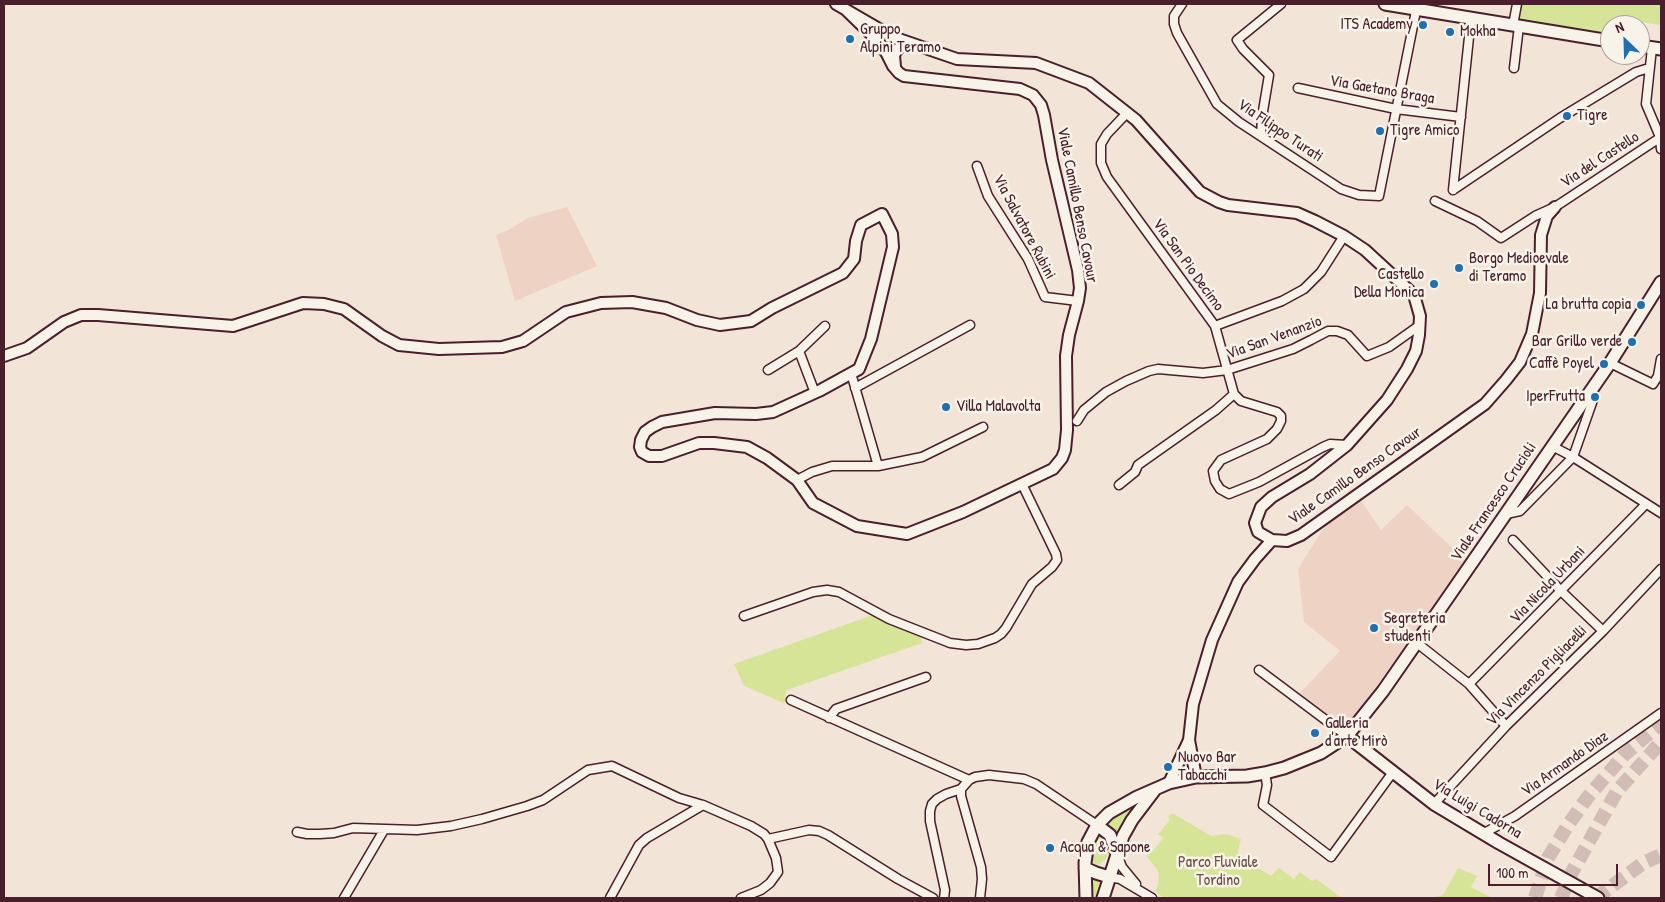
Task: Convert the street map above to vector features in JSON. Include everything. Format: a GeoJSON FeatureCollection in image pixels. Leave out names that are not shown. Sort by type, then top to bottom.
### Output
{"type":"FeatureCollection","features":[{"type":"Feature","properties":{"kind":"main road"},"geometry":{"type":"LineString","coordinates":[[836,4],[847,11],[878,41],[896,70]]}},
{"type":"Feature","properties":{"kind":"main road"},"geometry":{"type":"LineString","coordinates":[[1385,4],[1417,6],[1471,18],[1600,39]]}},
{"type":"Feature","properties":{"kind":"main road","name":"Viale Camillo Benso Cavour"},"geometry":{"type":"LineString","coordinates":[[847,11],[893,37],[957,59],[1027,62],[1045,65],[1089,83],[1127,113],[1200,192],[1206,196],[1228,205],[1297,212],[1344,236],[1365,250],[1414,295],[1418,304],[1420,324],[1418,345],[1407,369],[1387,400],[1347,445],[1310,474],[1272,497],[1262,506],[1255,523],[1258,532],[1272,540],[1287,541],[1301,534],[1485,404],[1506,380],[1520,362],[1532,334],[1540,293],[1542,226],[1554,207]]}},
{"type":"Feature","properties":{"kind":"main road"},"geometry":{"type":"LineString","coordinates":[[893,37],[897,46],[894,60],[896,70]]}},
{"type":"Feature","properties":{"kind":"main road"},"geometry":{"type":"LineString","coordinates":[[884,49],[890,52],[896,51],[900,47],[912,44]]}},
{"type":"Feature","properties":{"kind":"main road","name":"Viale Camillo Benso Cavour"},"geometry":{"type":"LineString","coordinates":[[815,393],[774,412],[756,414],[715,413],[662,422],[645,432],[640,447],[642,452],[649,456],[662,456],[699,443],[747,447],[767,458],[797,480],[813,503],[856,526],[907,534],[963,512],[1053,469],[1062,458],[1066,441],[1066,356],[1070,327],[1080,288],[1078,270],[1041,105],[1033,95],[1020,89],[904,76],[896,70]]}},
{"type":"Feature","properties":{"kind":"main road"},"geometry":{"type":"LineString","coordinates":[[4,356],[27,348],[64,322],[81,316],[107,315],[233,326],[303,304],[324,304],[344,309],[382,336],[399,345],[439,349],[502,347],[523,341],[566,312],[601,303],[632,302],[666,308],[697,320],[720,325],[751,321],[772,308],[844,273],[854,259],[856,241],[861,225],[882,214],[892,234],[893,247],[871,339],[859,369],[815,393]]}},
{"type":"Feature","properties":{"kind":"main road","name":"Viale Francesco Crucioli"},"geometry":{"type":"LineString","coordinates":[[1097,825],[1109,813],[1126,803],[1169,783],[1196,777],[1265,773],[1315,756],[1332,748],[1347,736],[1383,691],[1506,514],[1610,363],[1661,282]]}},
{"type":"Feature","properties":{"kind":"main road"},"geometry":{"type":"LineString","coordinates":[[1196,777],[1189,740],[1193,704],[1212,640],[1238,582],[1272,540]]}},
{"type":"Feature","properties":{"kind":"main road","name":"Via Luigi Cadorna"},"geometry":{"type":"LineString","coordinates":[[1347,736],[1434,804],[1499,843],[1598,898]]}},
{"type":"Feature","properties":{"kind":"main road"},"geometry":{"type":"LineString","coordinates":[[1169,783],[1189,740]]}},
{"type":"Feature","properties":{"kind":"main road"},"geometry":{"type":"LineString","coordinates":[[1103,898],[1126,829],[1156,789]]}},
{"type":"Feature","properties":{"kind":"main road"},"geometry":{"type":"LineString","coordinates":[[1086,898],[1085,853],[1088,842],[1097,825],[1110,835],[1117,854]]}},
{"type":"Feature","properties":{"kind":"main road"},"geometry":{"type":"LineString","coordinates":[[1085,868],[1096,874],[1109,877]]}},
{"type":"Feature","properties":{"kind":"street","name":"Via Filippo Turati"},"geometry":{"type":"LineString","coordinates":[[1182,4],[1174,16],[1177,33],[1217,104],[1239,122],[1341,189],[1360,196],[1378,196],[1396,108]]}},
{"type":"Feature","properties":{"kind":"street"},"geometry":{"type":"LineString","coordinates":[[1261,136],[1268,75],[1237,40],[1281,4]]}},
{"type":"Feature","properties":{"kind":"street"},"geometry":{"type":"LineString","coordinates":[[1514,68],[1517,4]]}},
{"type":"Feature","properties":{"kind":"street"},"geometry":{"type":"LineString","coordinates":[[1396,108],[1417,6]]}},
{"type":"Feature","properties":{"kind":"street"},"geometry":{"type":"LineString","coordinates":[[1471,18],[1453,190],[1568,113],[1636,72],[1650,68]]}},
{"type":"Feature","properties":{"kind":"street"},"geometry":{"type":"LineString","coordinates":[[1657,48],[1650,68],[1646,104],[1661,137],[1661,149]]}},
{"type":"Feature","properties":{"kind":"street","name":"Via Gaetano Braga"},"geometry":{"type":"LineString","coordinates":[[1298,88],[1396,108],[1461,117]]}},
{"type":"Feature","properties":{"kind":"street","name":"Via San Pio Decimo"},"geometry":{"type":"LineString","coordinates":[[1127,113],[1107,134],[1101,144],[1102,163],[1107,177],[1215,326],[1234,394]]}},
{"type":"Feature","properties":{"kind":"street","name":"Via del Castello"},"geometry":{"type":"LineString","coordinates":[[1435,200],[1476,221],[1501,238],[1535,216],[1554,207],[1661,137]]}},
{"type":"Feature","properties":{"kind":"street","name":"Via Salvatore Rubini"},"geometry":{"type":"LineString","coordinates":[[977,166],[988,196],[1028,259],[1045,297],[1078,301]]}},
{"type":"Feature","properties":{"kind":"street"},"geometry":{"type":"LineString","coordinates":[[1215,326],[1282,301],[1304,289],[1321,272],[1344,236]]}},
{"type":"Feature","properties":{"kind":"street","name":"Via San Venanzio"},"geometry":{"type":"LineString","coordinates":[[1078,421],[1084,410],[1106,392],[1150,371],[1158,369],[1203,373],[1227,370],[1293,349],[1328,330],[1348,335],[1367,356],[1389,347],[1420,324]]}},
{"type":"Feature","properties":{"kind":"street"},"geometry":{"type":"LineString","coordinates":[[855,388],[970,325]]}},
{"type":"Feature","properties":{"kind":"street"},"geometry":{"type":"LineString","coordinates":[[768,370],[800,352],[825,326]]}},
{"type":"Feature","properties":{"kind":"street"},"geometry":{"type":"LineString","coordinates":[[800,352],[815,393]]}},
{"type":"Feature","properties":{"kind":"street"},"geometry":{"type":"LineString","coordinates":[[1610,363],[1653,384],[1658,376],[1661,359]]}},
{"type":"Feature","properties":{"kind":"street"},"geometry":{"type":"LineString","coordinates":[[851,373],[878,466]]}},
{"type":"Feature","properties":{"kind":"street"},"geometry":{"type":"LineString","coordinates":[[1506,514],[1520,511],[1573,457],[1593,400],[1592,389]]}},
{"type":"Feature","properties":{"kind":"street"},"geometry":{"type":"LineString","coordinates":[[1119,485],[1134,472],[1138,465],[1216,410],[1234,394],[1241,401],[1276,412],[1281,416],[1281,421],[1277,429],[1267,438],[1221,460],[1214,471],[1215,481],[1220,489],[1229,494],[1259,482],[1330,444],[1347,445]]}},
{"type":"Feature","properties":{"kind":"street"},"geometry":{"type":"LineString","coordinates":[[797,480],[812,472],[832,466],[878,466],[922,457],[982,427]]}},
{"type":"Feature","properties":{"kind":"street"},"geometry":{"type":"LineString","coordinates":[[1552,446],[1573,457],[1661,513]]}},
{"type":"Feature","properties":{"kind":"street"},"geometry":{"type":"LineString","coordinates":[[744,616],[813,592],[828,590],[839,592],[889,619],[950,643],[978,644],[995,638],[1006,628],[1032,584],[1052,567],[1057,560],[1056,554],[1022,484]]}},
{"type":"Feature","properties":{"kind":"street","name":"Via Nicola Urbani"},"geometry":{"type":"LineString","coordinates":[[1469,684],[1646,504]]}},
{"type":"Feature","properties":{"kind":"street"},"geometry":{"type":"LineString","coordinates":[[1513,540],[1561,591],[1603,630]]}},
{"type":"Feature","properties":{"kind":"street","name":"Via Vincenzo Pigliacelli"},"geometry":{"type":"LineString","coordinates":[[1434,804],[1506,726],[1603,630],[1661,569]]}},
{"type":"Feature","properties":{"kind":"street"},"geometry":{"type":"LineString","coordinates":[[1416,643],[1469,684],[1506,726]]}},
{"type":"Feature","properties":{"kind":"street"},"geometry":{"type":"LineString","coordinates":[[1259,670],[1347,736]]}},
{"type":"Feature","properties":{"kind":"street"},"geometry":{"type":"LineString","coordinates":[[829,718],[836,709],[926,677]]}},
{"type":"Feature","properties":{"kind":"street"},"geometry":{"type":"LineString","coordinates":[[790,700],[969,780]]}},
{"type":"Feature","properties":{"kind":"street","name":"Via Armando Diaz"},"geometry":{"type":"LineString","coordinates":[[1482,832],[1503,823],[1661,713]]}},
{"type":"Feature","properties":{"kind":"street"},"geometry":{"type":"LineString","coordinates":[[297,832],[320,834],[334,833],[353,828],[417,830],[451,826],[482,819],[543,800],[588,770],[612,766],[680,798],[703,805],[751,826],[768,839],[776,858],[778,872],[761,890],[741,898]]}},
{"type":"Feature","properties":{"kind":"street"},"geometry":{"type":"LineString","coordinates":[[1265,773],[1267,785],[1263,805],[1330,857],[1393,772]]}},
{"type":"Feature","properties":{"kind":"street"},"geometry":{"type":"LineString","coordinates":[[944,898],[946,890],[930,821],[930,811],[932,804],[937,799],[961,788],[975,777],[989,775],[1024,779],[1036,784],[1097,825]]}},
{"type":"Feature","properties":{"kind":"street"},"geometry":{"type":"LineString","coordinates":[[961,788],[965,813],[981,867],[980,898]]}},
{"type":"Feature","properties":{"kind":"street"},"geometry":{"type":"LineString","coordinates":[[610,898],[639,845],[703,805]]}},
{"type":"Feature","properties":{"kind":"street"},"geometry":{"type":"LineString","coordinates":[[1499,843],[1498,833],[1503,823]]}},
{"type":"Feature","properties":{"kind":"street"},"geometry":{"type":"LineString","coordinates":[[344,898],[384,830]]}},
{"type":"Feature","properties":{"kind":"street"},"geometry":{"type":"LineString","coordinates":[[768,839],[809,830],[819,831],[933,898]]}},
{"type":"Feature","properties":{"kind":"street"},"geometry":{"type":"LineString","coordinates":[[1117,854],[1122,867],[1131,879],[1152,898]]}},
{"type":"Feature","properties":{"kind":"street"},"geometry":{"type":"LineString","coordinates":[[1109,877],[1120,879],[1143,891]]}},
{"type":"Feature","properties":{"kind":"shaded area"},"geometry":{"type":"Polygon","coordinates":[[[567,207],[597,266],[515,301],[496,235],[528,218],[567,207]]]}},
{"type":"Feature","properties":{"kind":"shaded area"},"geometry":{"type":"Polygon","coordinates":[[[1358,496],[1381,530],[1407,505],[1466,561],[1343,733],[1295,698],[1340,651],[1304,622],[1298,569],[1330,518],[1358,496]]]}},
{"type":"Feature","properties":{"kind":"green space"},"geometry":{"type":"Polygon","coordinates":[[[1520,4],[1661,4],[1661,25],[1650,24],[1650,15],[1600,15],[1600,32],[1517,19],[1520,4]]]}},
{"type":"Feature","properties":{"kind":"green space"},"geometry":{"type":"Polygon","coordinates":[[[873,615],[920,635],[922,643],[787,690],[784,703],[744,686],[734,664],[873,615]]]}},
{"type":"Feature","properties":{"kind":"green space"},"geometry":{"type":"Polygon","coordinates":[[[1143,801],[1116,835],[1107,822],[1120,812],[1143,801]]]}},
{"type":"Feature","properties":{"kind":"green space","name":"Parco Fluviale Tordino"},"geometry":{"type":"Polygon","coordinates":[[[1172,813],[1211,836],[1226,834],[1241,839],[1238,851],[1240,857],[1271,876],[1279,868],[1294,879],[1300,872],[1312,881],[1316,879],[1342,898],[1164,898],[1155,891],[1158,885],[1159,874],[1147,857],[1146,851],[1147,847],[1153,851],[1163,838],[1158,834],[1170,820],[1168,817],[1172,813]]]}},
{"type":"Feature","properties":{"kind":"green space"},"geometry":{"type":"Polygon","coordinates":[[[1098,835],[1106,838],[1109,849],[1106,859],[1097,866],[1091,857],[1094,841],[1098,835]]]}},
{"type":"Feature","properties":{"kind":"green space"},"geometry":{"type":"Polygon","coordinates":[[[1458,868],[1477,876],[1471,887],[1492,898],[1431,898],[1443,895],[1458,868]]]}},
{"type":"Feature","properties":{"kind":"green space"},"geometry":{"type":"Polygon","coordinates":[[[1090,879],[1101,881],[1096,898],[1090,898],[1090,879]]]}},
{"type":"Feature","properties":{"kind":"tunnel"},"geometry":{"type":"LineString","coordinates":[[1535,898],[1548,858],[1587,798],[1624,755],[1661,723]]}},
{"type":"Feature","properties":{"kind":"tunnel"},"geometry":{"type":"LineString","coordinates":[[1561,898],[1571,874],[1617,791],[1661,742]]}},
{"type":"Feature","properties":{"kind":"tunnel"},"geometry":{"type":"LineString","coordinates":[[1596,898],[1643,863],[1661,855]]}},
{"type":"Feature","properties":{"kind":"place","name":"ITS Academy"},"geometry":{"type":"Point","coordinates":[1423,25]}},
{"type":"Feature","properties":{"kind":"place","name":"Mokha"},"geometry":{"type":"Point","coordinates":[1450,32]}},
{"type":"Feature","properties":{"kind":"place","name":"Gruppo Alpini Teramo"},"geometry":{"type":"Point","coordinates":[850,39]}},
{"type":"Feature","properties":{"kind":"place","name":"Tigre"},"geometry":{"type":"Point","coordinates":[1567,116]}},
{"type":"Feature","properties":{"kind":"place","name":"Tigre Amico"},"geometry":{"type":"Point","coordinates":[1380,131]}},
{"type":"Feature","properties":{"kind":"place","name":"Borgo Medioevale di Teramo"},"geometry":{"type":"Point","coordinates":[1459,268]}},
{"type":"Feature","properties":{"kind":"place","name":"Castello Della Monica"},"geometry":{"type":"Point","coordinates":[1434,284]}},
{"type":"Feature","properties":{"kind":"place","name":"La brutta copia"},"geometry":{"type":"Point","coordinates":[1641,305]}},
{"type":"Feature","properties":{"kind":"place","name":"Bar Grillo verde"},"geometry":{"type":"Point","coordinates":[1632,342]}},
{"type":"Feature","properties":{"kind":"place","name":"Caffè Poyel"},"geometry":{"type":"Point","coordinates":[1604,364]}},
{"type":"Feature","properties":{"kind":"place","name":"IperFrutta"},"geometry":{"type":"Point","coordinates":[1595,397]}},
{"type":"Feature","properties":{"kind":"place","name":"Villa Malavolta"},"geometry":{"type":"Point","coordinates":[946,407]}},
{"type":"Feature","properties":{"kind":"place","name":"Segreteria studenti"},"geometry":{"type":"Point","coordinates":[1374,628]}},
{"type":"Feature","properties":{"kind":"place","name":"Galleria d'arte Mirò"},"geometry":{"type":"Point","coordinates":[1315,733]}},
{"type":"Feature","properties":{"kind":"place","name":"Nuovo Bar Tabacchi"},"geometry":{"type":"Point","coordinates":[1168,767]}},
{"type":"Feature","properties":{"kind":"place","name":"Acqua & Sapone"},"geometry":{"type":"Point","coordinates":[1050,848]}}]}
